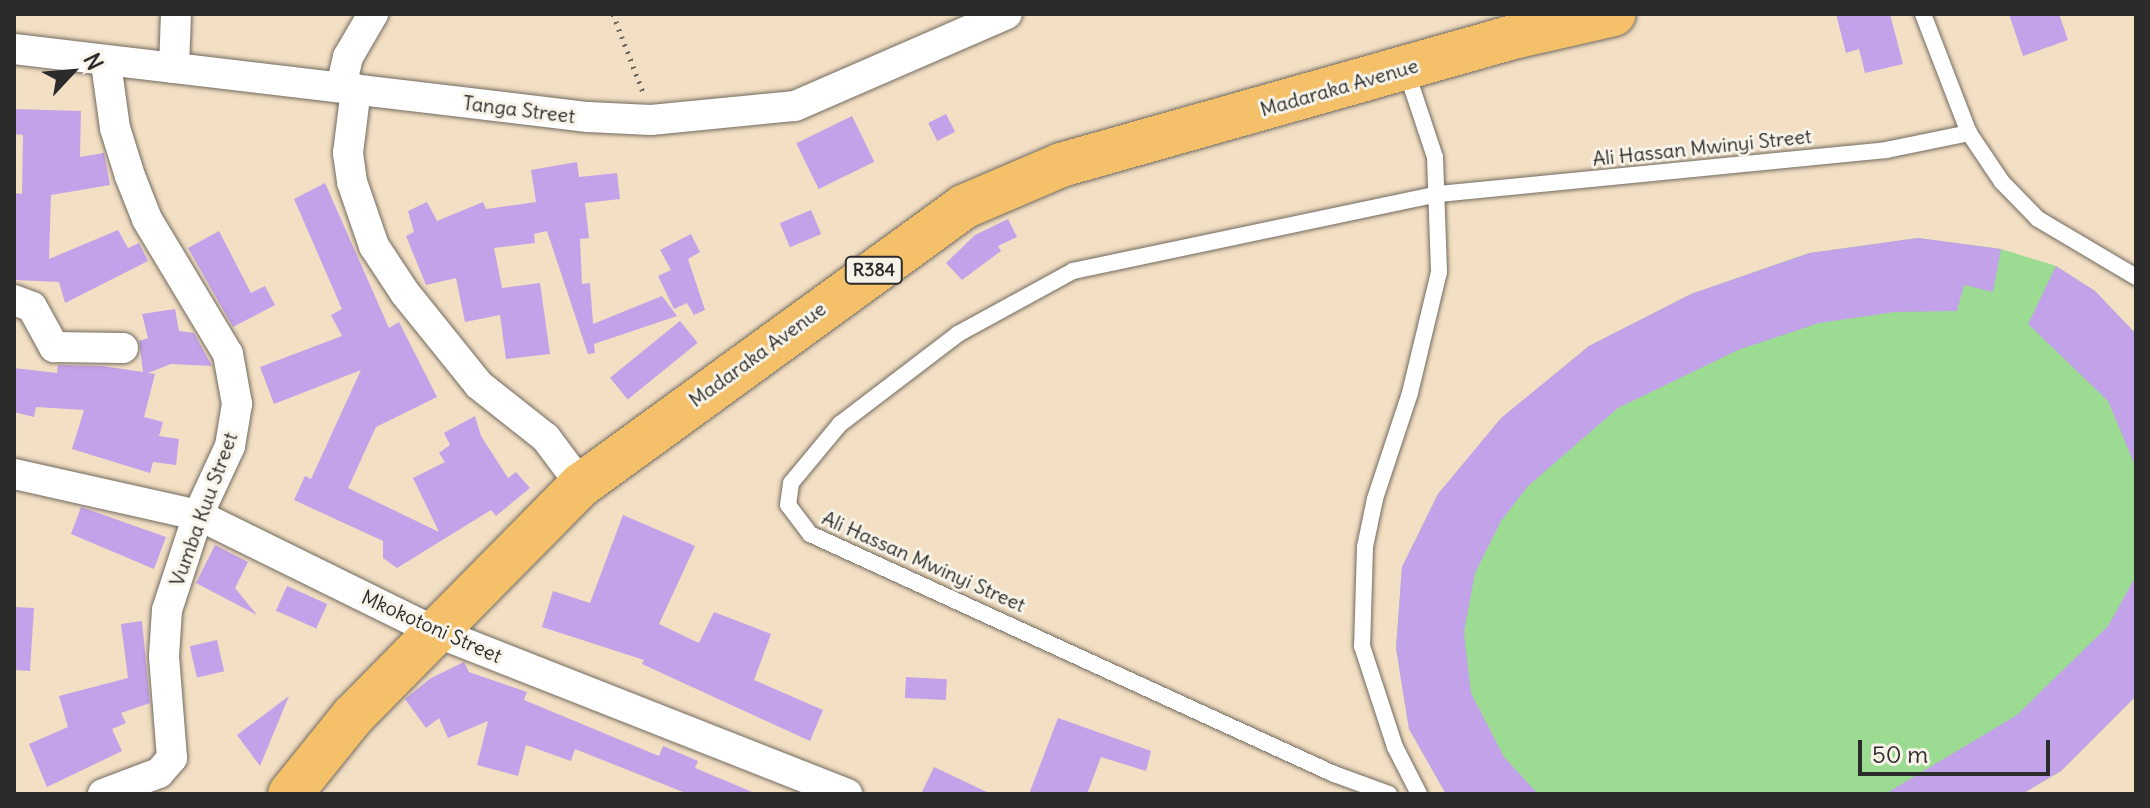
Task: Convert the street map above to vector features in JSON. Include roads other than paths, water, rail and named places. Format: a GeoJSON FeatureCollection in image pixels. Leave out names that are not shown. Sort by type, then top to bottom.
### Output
{"type":"FeatureCollection","features":[{"type":"Feature","properties":{"kind":"main road","name":"Madaraka Avenue"},"geometry":{"type":"LineString","coordinates":[[290,794],[353,716],[581,485],[963,207],[1061,165],[1405,68],[1514,25],[1614,14]]}},
{"type":"Feature","properties":{"kind":"street"},"geometry":{"type":"LineString","coordinates":[[174,68],[176,14]]}},
{"type":"Feature","properties":{"kind":"street"},"geometry":{"type":"LineString","coordinates":[[373,14],[348,57],[352,182],[374,246],[405,293],[479,385],[546,438],[581,485]]}},
{"type":"Feature","properties":{"kind":"street","name":"Tanga Street"},"geometry":{"type":"LineString","coordinates":[[14,49],[106,63],[651,120],[795,106],[1007,14]]}},
{"type":"Feature","properties":{"kind":"street","name":"Vumba Kuu Street"},"geometry":{"type":"LineString","coordinates":[[103,794],[159,773],[172,758],[164,656],[167,610],[198,515],[230,446],[237,404],[235,379],[210,319],[147,219],[130,176],[106,63]]}},
{"type":"Feature","properties":{"kind":"street"},"geometry":{"type":"LineString","coordinates":[[14,300],[32,307],[54,347],[123,348]]}},
{"type":"Feature","properties":{"kind":"street","name":"Mkokotoni Street"},"geometry":{"type":"LineString","coordinates":[[14,474],[198,515],[436,632],[828,790]]}},
{"type":"Feature","properties":{"kind":"lane"},"geometry":{"type":"LineString","coordinates":[[1923,14],[1969,133],[2002,182],[2038,219],[2136,277]]}},
{"type":"Feature","properties":{"kind":"lane"},"geometry":{"type":"LineString","coordinates":[[1405,68],[1426,121],[1439,194],[1439,272],[1365,547],[1362,646],[1395,747],[1419,794]]}},
{"type":"Feature","properties":{"kind":"lane","name":"Ali Hassan Mwinyi Street"},"geometry":{"type":"LineString","coordinates":[[1389,794],[1334,774],[956,596],[810,534],[797,522],[787,494],[802,466],[840,424],[958,334],[1073,271],[1439,194],[1886,150],[1969,133]]}}]}
